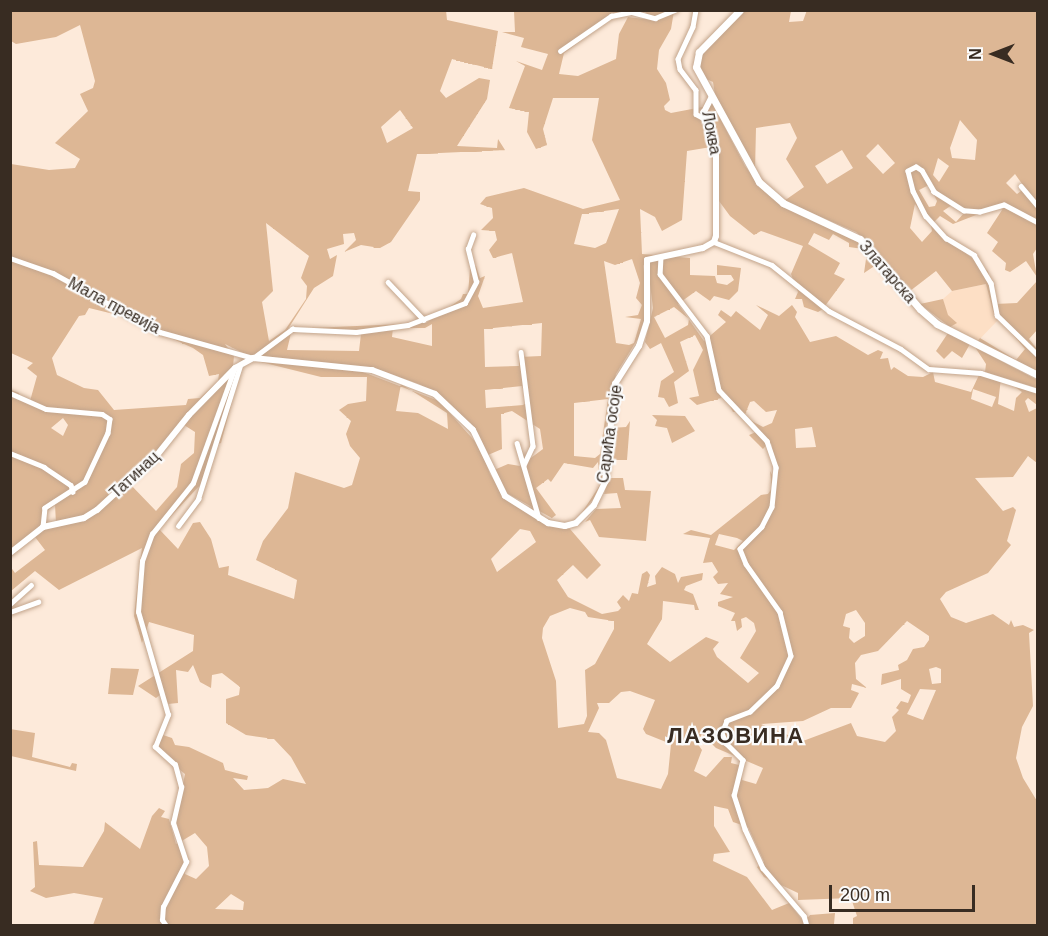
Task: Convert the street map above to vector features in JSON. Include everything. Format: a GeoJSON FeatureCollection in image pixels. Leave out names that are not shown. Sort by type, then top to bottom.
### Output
{"type":"FeatureCollection","features":[{"type":"Feature","properties":{"kind":"main road","name":"Локва"},"geometry":{"type":"LineString","coordinates":[[711,98],[696,70],[697,57],[740,10]]}},
{"type":"Feature","properties":{"kind":"main road","name":"Златарска"},"geometry":{"type":"LineString","coordinates":[[711,98],[754,176],[769,193],[860,239],[920,309],[938,324],[1038,375]]}},
{"type":"Feature","properties":{"kind":"street"},"geometry":{"type":"LineString","coordinates":[[561,51],[611,16],[632,12],[655,18],[675,10]]}},
{"type":"Feature","properties":{"kind":"street"},"geometry":{"type":"LineString","coordinates":[[696,10],[678,63],[696,90],[698,117],[705,119]]}},
{"type":"Feature","properties":{"kind":"street","name":"Локва"},"geometry":{"type":"LineString","coordinates":[[711,98],[705,105],[705,119],[716,153],[717,225],[714,242]]}},
{"type":"Feature","properties":{"kind":"street"},"geometry":{"type":"LineString","coordinates":[[1038,223],[1004,205],[980,213],[964,211],[934,192],[922,171],[916,167],[908,171],[926,216],[946,238],[974,255],[991,283],[997,315],[1038,355]]}},
{"type":"Feature","properties":{"kind":"street"},"geometry":{"type":"LineString","coordinates":[[1022,186],[1038,206]]}},
{"type":"Feature","properties":{"kind":"street"},"geometry":{"type":"LineString","coordinates":[[166,926],[162,920],[163,907],[186,862],[173,822],[181,787],[176,765],[155,747],[168,715],[138,612],[142,561],[152,534],[193,483],[237,367],[292,329],[356,332],[424,320],[465,303],[476,282],[468,249],[473,235]]}},
{"type":"Feature","properties":{"kind":"street"},"geometry":{"type":"LineString","coordinates":[[807,926],[804,916],[763,868],[748,838],[734,795],[743,760],[726,743],[722,733],[727,721],[750,712],[777,686],[790,656],[780,612],[746,564],[740,549],[762,527],[772,507],[776,467],[767,441],[719,390],[707,336],[660,273],[661,254],[714,242],[772,265],[829,311],[901,349],[929,369],[989,375],[1038,391]]}},
{"type":"Feature","properties":{"kind":"street","name":"Сарића осоје"},"geometry":{"type":"LineString","coordinates":[[253,358],[372,370],[435,394],[473,430],[505,496],[539,518],[558,526],[571,525],[600,496],[605,482],[615,384],[639,346],[647,321],[649,297],[645,266],[652,256],[661,254]]}},
{"type":"Feature","properties":{"kind":"street","name":"Мала превија"},"geometry":{"type":"LineString","coordinates":[[10,258],[53,273],[160,332],[253,358]]}},
{"type":"Feature","properties":{"kind":"street"},"geometry":{"type":"LineString","coordinates":[[388,282],[424,320]]}},
{"type":"Feature","properties":{"kind":"street"},"geometry":{"type":"LineString","coordinates":[[521,352],[533,446],[524,465]]}},
{"type":"Feature","properties":{"kind":"street"},"geometry":{"type":"LineString","coordinates":[[178,526],[198,499],[237,367]]}},
{"type":"Feature","properties":{"kind":"street","name":"Татинац"},"geometry":{"type":"LineString","coordinates":[[10,553],[43,527],[84,518],[97,510],[158,455],[189,415],[237,367]]}},
{"type":"Feature","properties":{"kind":"street"},"geometry":{"type":"LineString","coordinates":[[10,393],[46,409],[102,414],[110,419],[93,468],[73,492],[45,508],[43,527]]}},
{"type":"Feature","properties":{"kind":"street"},"geometry":{"type":"LineString","coordinates":[[517,443],[539,518]]}},
{"type":"Feature","properties":{"kind":"street"},"geometry":{"type":"LineString","coordinates":[[10,453],[44,467],[71,485],[73,492]]}},
{"type":"Feature","properties":{"kind":"street"},"geometry":{"type":"LineString","coordinates":[[10,604],[31,585]]}},
{"type":"Feature","properties":{"kind":"street"},"geometry":{"type":"LineString","coordinates":[[10,612],[38,602]]}},
{"type":"Feature","properties":{"kind":"shaded area"},"geometry":{"type":"Polygon","coordinates":[[[446,10],[447,20],[498,31],[492,69],[452,59],[440,91],[446,98],[479,78],[490,80],[487,99],[457,146],[497,148],[498,139],[505,150],[417,154],[408,191],[420,192],[420,200],[391,242],[380,248],[361,245],[344,252],[356,240],[354,233],[343,234],[344,244],[327,249],[330,259],[337,255],[333,276],[314,288],[288,329],[426,323],[461,299],[463,294],[468,294],[470,269],[476,266],[480,278],[485,276],[478,296],[483,308],[523,302],[512,253],[493,258],[489,250],[497,240],[495,231],[481,230],[493,218],[492,208],[480,204],[486,197],[524,188],[583,209],[620,200],[592,140],[599,98],[553,98],[543,129],[547,145],[536,149],[527,132],[529,112],[509,108],[525,66],[516,61],[542,70],[548,54],[521,47],[524,38],[502,32],[515,32],[514,11],[621,11],[564,53],[559,74],[578,76],[616,59],[619,34],[628,17],[644,19],[646,11],[674,11],[671,29],[659,50],[657,69],[666,83],[670,100],[664,106],[665,110],[671,113],[713,105],[745,166],[763,190],[853,237],[879,263],[864,273],[867,252],[863,249],[849,247],[849,243],[833,234],[829,240],[814,233],[808,244],[840,263],[834,274],[845,279],[825,306],[841,320],[823,309],[818,312],[804,307],[802,299],[795,299],[798,292],[791,274],[803,246],[761,231],[754,235],[730,216],[719,201],[711,147],[687,151],[682,220],[662,231],[655,217],[640,209],[642,254],[690,258],[690,275],[715,276],[717,283],[727,285],[734,280],[731,275],[717,275],[717,265],[741,268],[738,291],[729,300],[714,296],[710,301],[696,291],[678,304],[688,318],[674,307],[654,317],[665,338],[688,325],[689,320],[704,341],[726,322],[718,315],[721,310],[731,317],[736,311],[760,330],[768,315],[756,305],[779,316],[792,305],[797,312],[795,317],[810,342],[836,336],[868,355],[878,350],[883,352],[880,359],[888,358],[891,370],[894,367],[908,376],[923,377],[933,372],[935,382],[971,392],[979,375],[1001,378],[998,404],[1014,411],[1016,398],[1022,392],[1015,387],[1037,391],[1037,405],[1028,398],[1025,401],[1029,412],[1037,408],[1037,463],[1028,456],[1013,477],[975,478],[1003,511],[1013,507],[1016,510],[1007,541],[1011,545],[988,573],[946,592],[940,599],[951,617],[966,623],[993,614],[1009,625],[1011,620],[1014,627],[1023,625],[1034,630],[1029,633],[1033,706],[1022,727],[1016,758],[1023,778],[1037,801],[1037,925],[853,925],[853,918],[857,916],[851,898],[798,900],[798,893],[764,877],[757,867],[764,862],[748,827],[733,822],[728,809],[714,806],[714,826],[730,852],[714,854],[713,861],[747,877],[772,910],[789,903],[804,922],[810,915],[835,913],[834,924],[93,925],[103,898],[74,893],[46,898],[30,891],[35,887],[33,842],[37,841],[39,865],[83,867],[104,831],[105,822],[140,849],[152,816],[159,808],[165,811],[161,817],[169,819],[176,844],[180,842],[176,818],[185,774],[154,749],[155,740],[163,735],[172,738],[175,745],[189,747],[223,763],[225,770],[248,776],[247,780],[233,778],[244,790],[268,788],[283,779],[306,784],[291,757],[274,739],[246,735],[226,723],[226,699],[239,695],[240,687],[222,673],[212,675],[211,688],[200,682],[193,665],[188,672],[176,670],[178,703],[168,704],[161,694],[156,698],[138,686],[193,651],[194,635],[149,622],[142,643],[134,616],[142,548],[59,590],[35,571],[11,591],[10,566],[15,573],[45,550],[35,537],[11,556],[11,390],[19,393],[20,399],[30,401],[37,376],[27,368],[33,363],[11,353],[11,261],[52,276],[118,313],[85,286],[11,256],[11,164],[49,170],[75,168],[80,159],[55,143],[88,111],[80,94],[93,88],[95,81],[80,25],[56,37],[16,44],[11,41],[11,11],[446,10]],[[400,110],[381,127],[387,143],[413,128],[400,110]],[[619,209],[582,214],[574,244],[595,248],[606,243],[619,209]],[[266,223],[273,291],[262,302],[269,341],[285,330],[306,299],[307,286],[301,278],[309,256],[266,223]],[[632,259],[615,265],[604,261],[616,343],[629,345],[634,343],[641,319],[625,317],[638,315],[642,305],[636,298],[640,283],[632,259]],[[643,265],[648,301],[642,332],[616,374],[604,438],[603,482],[600,491],[581,514],[600,485],[598,462],[593,468],[564,463],[551,482],[548,479],[536,488],[556,515],[552,518],[503,491],[494,470],[508,464],[520,466],[543,449],[540,429],[512,411],[501,414],[502,449],[488,455],[478,433],[439,396],[419,384],[377,369],[363,372],[401,386],[396,411],[418,413],[448,429],[447,413],[411,390],[439,401],[480,447],[490,474],[507,501],[570,529],[601,565],[587,579],[573,565],[557,580],[568,597],[602,614],[618,611],[621,608],[617,602],[623,595],[629,601],[632,593],[638,594],[642,574],[647,571],[650,575],[647,587],[656,584],[655,576],[662,567],[675,574],[678,583],[681,577],[703,573],[702,580],[686,586],[684,590],[693,594],[699,610],[695,610],[694,605],[663,601],[662,619],[647,644],[670,662],[706,637],[719,642],[713,649],[717,657],[748,683],[759,673],[740,658],[756,631],[754,623],[746,617],[741,619],[742,627],[737,631],[735,621],[731,621],[735,613],[718,606],[718,602],[733,597],[720,594],[728,583],[718,584],[713,577],[718,572],[712,562],[703,563],[710,538],[683,534],[691,530],[711,535],[761,495],[768,494],[772,488],[770,471],[775,480],[779,470],[773,468],[772,445],[769,442],[763,449],[749,435],[756,432],[738,412],[733,412],[719,385],[721,398],[697,405],[689,398],[699,396],[693,370],[703,350],[695,335],[680,342],[689,371],[674,382],[678,403],[669,407],[664,398],[658,397],[661,381],[674,372],[661,343],[650,349],[645,342],[653,308],[648,268],[643,265]],[[89,308],[85,315],[79,316],[52,358],[57,375],[84,388],[98,390],[114,410],[186,405],[188,399],[200,398],[218,381],[219,374],[209,376],[203,355],[193,348],[122,316],[89,308]],[[542,323],[484,329],[485,367],[519,366],[519,357],[541,356],[542,323]],[[432,324],[425,328],[393,328],[392,337],[432,346],[432,324]],[[328,329],[291,333],[287,350],[359,351],[361,334],[328,329]],[[225,344],[234,356],[233,367],[241,368],[221,443],[212,446],[202,483],[159,529],[178,549],[193,523],[200,522],[211,539],[219,568],[229,566],[228,575],[294,599],[297,580],[256,560],[263,541],[288,508],[295,472],[344,488],[352,485],[360,458],[350,446],[346,434],[351,421],[339,410],[348,404],[366,401],[367,377],[321,377],[261,362],[225,344]],[[522,386],[485,390],[486,408],[523,405],[528,402],[522,386]],[[973,389],[971,399],[992,407],[996,397],[973,389]],[[608,399],[574,403],[574,456],[595,458],[600,454],[608,399]],[[754,401],[750,402],[744,417],[763,427],[772,423],[777,410],[766,412],[754,401]],[[63,418],[51,428],[63,436],[68,425],[63,418]],[[184,425],[129,483],[156,511],[177,487],[181,464],[194,453],[195,432],[184,425]],[[812,427],[795,429],[796,448],[816,447],[812,427]],[[55,505],[43,514],[44,524],[56,523],[55,505]],[[520,529],[491,559],[497,572],[536,542],[530,531],[520,529]],[[719,534],[715,545],[734,550],[743,541],[719,534]],[[570,608],[550,616],[543,628],[542,638],[556,681],[558,728],[584,724],[587,716],[585,670],[595,664],[614,629],[614,621],[588,617],[585,612],[570,608]],[[856,610],[846,614],[843,626],[850,628],[849,638],[854,643],[865,636],[865,623],[856,610]],[[907,621],[878,651],[861,655],[855,663],[856,679],[867,688],[852,684],[851,690],[859,693],[851,708],[831,708],[803,721],[761,724],[803,741],[851,723],[857,736],[885,742],[896,731],[892,717],[899,710],[896,708],[901,701],[908,703],[911,695],[901,689],[901,679],[881,685],[882,674],[899,670],[898,665],[907,660],[913,649],[924,647],[929,636],[907,621]],[[936,667],[929,669],[932,684],[941,683],[941,669],[936,667]],[[920,689],[907,714],[923,720],[936,690],[920,689]],[[630,691],[621,692],[609,703],[597,703],[599,708],[588,732],[599,733],[606,740],[617,778],[661,789],[668,774],[671,744],[646,734],[643,729],[655,700],[630,691]],[[702,734],[697,743],[702,750],[694,771],[706,777],[724,757],[732,757],[731,763],[739,765],[742,780],[756,784],[763,768],[716,748],[702,734]],[[195,833],[180,842],[185,874],[196,879],[209,866],[207,847],[195,833]],[[231,894],[215,909],[243,910],[244,902],[231,894]]]}},
{"type":"Feature","properties":{"kind":"shaded area"},"geometry":{"type":"Polygon","coordinates":[[[807,10],[1037,11],[1037,222],[1025,220],[1037,224],[1037,248],[1033,254],[1037,277],[1026,261],[1010,272],[1005,270],[1006,263],[992,251],[998,242],[987,233],[1002,210],[999,206],[953,224],[940,216],[931,225],[988,271],[995,304],[1017,303],[1037,281],[1037,330],[1029,339],[1037,349],[1037,372],[977,342],[980,338],[1016,360],[1025,349],[993,311],[986,284],[952,291],[936,271],[910,291],[875,248],[856,232],[784,201],[804,187],[786,159],[797,138],[790,123],[756,128],[755,171],[715,95],[713,82],[704,78],[698,65],[700,54],[743,11],[791,11],[789,22],[803,21],[807,10]],[[960,120],[950,148],[952,158],[975,160],[977,140],[960,120]],[[878,144],[866,156],[883,174],[895,163],[878,144]],[[842,150],[815,166],[827,184],[853,168],[842,150]],[[938,158],[933,175],[939,182],[949,166],[938,158]],[[1015,174],[1006,183],[1017,194],[1025,188],[1015,174]],[[929,185],[919,190],[929,207],[935,206],[937,201],[929,185]],[[915,204],[910,228],[922,242],[932,231],[931,225],[915,204]],[[952,205],[943,211],[956,222],[964,213],[952,205]]]}},
{"type":"Feature","properties":{"kind":"shaded area"},"geometry":{"type":"Polygon","coordinates":[[[986,284],[998,320],[977,342],[950,327],[943,299],[952,291],[986,284]]]}},
{"type":"Feature","properties":{"kind":"shaded area"},"geometry":{"type":"Polygon","coordinates":[[[943,299],[948,315],[957,323],[950,327],[920,304],[943,299]]]}},
{"type":"Feature","properties":{"kind":"shaded area"},"geometry":{"type":"Polygon","coordinates":[[[948,333],[970,344],[962,358],[952,351],[944,359],[936,351],[948,333]]]}},
{"type":"Feature","properties":{"kind":"shaded area"},"geometry":{"type":"Polygon","coordinates":[[[975,347],[1037,380],[1037,388],[985,372],[986,364],[975,347]]]}},
{"type":"Feature","properties":{"kind":"shaded area"},"geometry":{"type":"Polygon","coordinates":[[[652,415],[685,416],[695,431],[672,443],[667,428],[655,426],[657,420],[652,415]]]}},
{"type":"Feature","properties":{"kind":"shaded area"},"geometry":{"type":"Polygon","coordinates":[[[630,421],[627,460],[609,460],[611,428],[626,427],[630,421]]]}},
{"type":"Feature","properties":{"kind":"shaded area"},"geometry":{"type":"Polygon","coordinates":[[[609,478],[623,478],[625,490],[651,491],[646,541],[599,537],[590,520],[585,522],[596,509],[621,508],[617,493],[604,494],[609,478]]]}},
{"type":"Feature","properties":{"kind":"shaded area"},"geometry":{"type":"Polygon","coordinates":[[[111,668],[139,669],[133,695],[108,694],[111,668]]]}},
{"type":"Feature","properties":{"kind":"shaded area"},"geometry":{"type":"Polygon","coordinates":[[[10,729],[35,733],[32,757],[70,767],[72,763],[77,764],[76,771],[11,756],[10,729]]]}},
{"type":"Feature","properties":{"kind":"district","name":"ЛАЗОВИНА"},"geometry":{"type":"Point","coordinates":[736,736]}}]}
